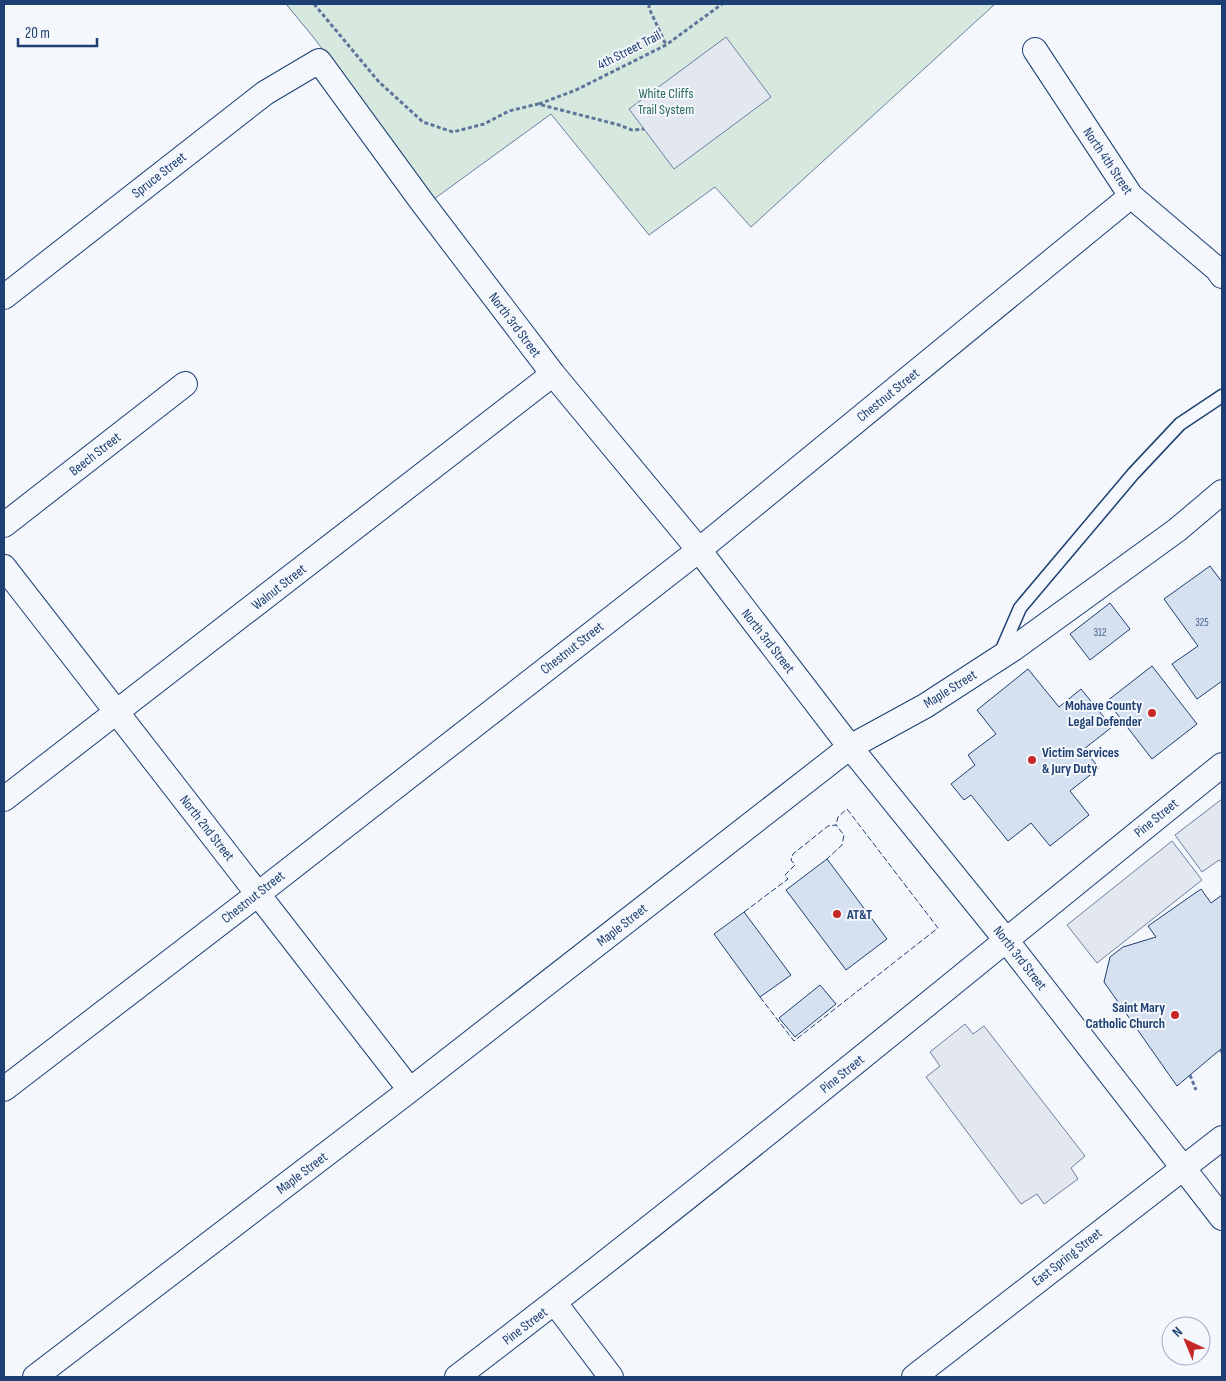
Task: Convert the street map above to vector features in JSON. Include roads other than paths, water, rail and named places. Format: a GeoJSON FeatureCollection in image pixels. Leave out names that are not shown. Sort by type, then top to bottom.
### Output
{"type":"FeatureCollection","features":[{"type":"Feature","properties":{"kind":"street","name":"North 4th Street"},"geometry":{"type":"LineString","coordinates":[[1035,50],[1131,196],[1217,269],[1222,276]]}},
{"type":"Feature","properties":{"kind":"street","name":"Spruce Street"},"geometry":{"type":"LineString","coordinates":[[4,297],[265,93],[319,61]]}},
{"type":"Feature","properties":{"kind":"street","name":"North 3rd Street"},"geometry":{"type":"LineString","coordinates":[[319,61],[422,202],[553,374],[699,550],[850,747],[1006,940],[1222,1218]]}},
{"type":"Feature","properties":{"kind":"street","name":"Chestnut Street"},"geometry":{"type":"LineString","coordinates":[[4,1088],[258,894],[699,550],[1131,196]]}},
{"type":"Feature","properties":{"kind":"street","name":"Walnut Street"},"geometry":{"type":"LineString","coordinates":[[4,799],[553,374]]}},
{"type":"Feature","properties":{"kind":"street","name":"Beech Street"},"geometry":{"type":"LineString","coordinates":[[4,525],[186,384]]}},
{"type":"Feature","properties":{"kind":"street","name":"Maple Street"},"geometry":{"type":"LineString","coordinates":[[36,1377],[410,1090],[850,747],[925,706],[998,659],[1178,530],[1222,492]]}},
{"type":"Feature","properties":{"kind":"street","name":"North 2nd Street"},"geometry":{"type":"LineString","coordinates":[[4,567],[410,1090]]}},
{"type":"Feature","properties":{"kind":"street","name":"Pine Street"},"geometry":{"type":"LineString","coordinates":[[457,1377],[555,1303],[923,1009],[1222,765]]}},
{"type":"Feature","properties":{"kind":"street","name":"East Spring Street"},"geometry":{"type":"LineString","coordinates":[[914,1377],[1222,1138]]}},
{"type":"Feature","properties":{"kind":"street"},"geometry":{"type":"LineString","coordinates":[[555,1303],[611,1377]]}},
{"type":"Feature","properties":{"kind":"lane"},"geometry":{"type":"LineString","coordinates":[[998,659],[1020,608],[1133,474],[1180,424],[1222,396]]}},
{"type":"Feature","properties":{"kind":"place","name":"Mohave County Legal Defender"},"geometry":{"type":"Point","coordinates":[1152,713]}},
{"type":"Feature","properties":{"kind":"place","name":"Victim Services & Jury Duty"},"geometry":{"type":"Point","coordinates":[1032,760]}},
{"type":"Feature","properties":{"kind":"place","name":"AT&T"},"geometry":{"type":"Point","coordinates":[837,914]}},
{"type":"Feature","properties":{"kind":"place","name":"Saint Mary Catholic Church"},"geometry":{"type":"Point","coordinates":[1175,1015]}},
{"type":"Feature","properties":{"kind":"park label","name":"White Cliffs Trail System"},"geometry":{"type":"Point","coordinates":[666,102]}}]}
